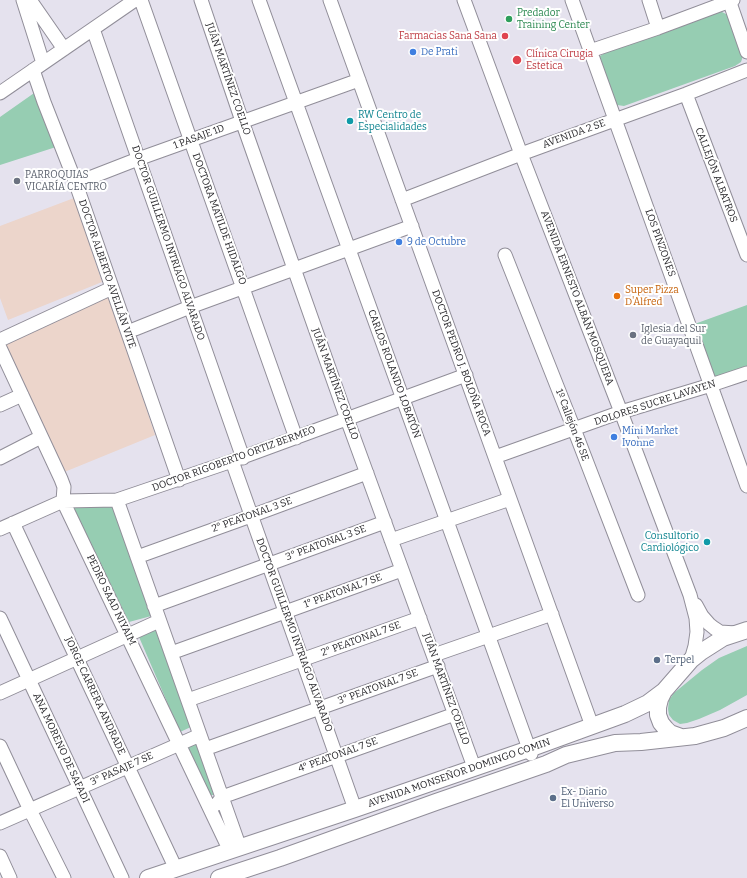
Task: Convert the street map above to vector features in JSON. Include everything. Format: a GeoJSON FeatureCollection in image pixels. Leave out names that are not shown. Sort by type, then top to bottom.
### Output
{"type":"FeatureCollection","features":[{"type":"Feature","properties":{"kind":"main road","name":"AVENIDA MONSEÑOR DOMINGO COMIN"},"geometry":{"type":"LineString","coordinates":[[148,878],[355,809],[474,767],[530,751],[638,708],[664,692],[691,660],[701,652],[712,644],[741,631]]}},
{"type":"Feature","properties":{"kind":"main road"},"geometry":{"type":"LineString","coordinates":[[664,692],[660,699],[658,715],[666,730],[680,737]]}},
{"type":"Feature","properties":{"kind":"main road","name":"AVENIDA MONSEÑOR DOMINGO COMIN"},"geometry":{"type":"LineString","coordinates":[[219,878],[542,766],[566,755],[606,744],[641,742],[710,733],[747,718]]}},
{"type":"Feature","properties":{"kind":"street","name":"DOCTOR ALBERTO AVELLÁN VITE"},"geometry":{"type":"LineString","coordinates":[[23,0],[38,66],[44,102],[75,181],[179,480]]}},
{"type":"Feature","properties":{"kind":"street"},"geometry":{"type":"LineString","coordinates":[[30,0],[64,49]]}},
{"type":"Feature","properties":{"kind":"street"},"geometry":{"type":"LineString","coordinates":[[0,93],[135,0]]}},
{"type":"Feature","properties":{"kind":"street","name":"DOCTORA MATILDE HIDALGO"},"geometry":{"type":"LineString","coordinates":[[141,0],[296,438]]}},
{"type":"Feature","properties":{"kind":"street","name":"JUÁN MARTÍNEZ COELLO"},"geometry":{"type":"LineString","coordinates":[[201,0],[347,419],[474,767]]}},
{"type":"Feature","properties":{"kind":"street","name":"CARLOS ROLANDO LOBATÓN"},"geometry":{"type":"LineString","coordinates":[[259,0],[530,751]]}},
{"type":"Feature","properties":{"kind":"street","name":"DOCTOR PEDRO J. BOLOÑA ROCA"},"geometry":{"type":"LineString","coordinates":[[330,0],[592,726]]}},
{"type":"Feature","properties":{"kind":"street","name":"AVENIDA ERNESTO ALBÁN MOSQUERA"},"geometry":{"type":"LineString","coordinates":[[464,0],[521,154],[690,595],[696,618],[697,632],[691,660]]}},
{"type":"Feature","properties":{"kind":"street","name":"LOS PINZONES"},"geometry":{"type":"LineString","coordinates":[[572,0],[747,486]]}},
{"type":"Feature","properties":{"kind":"street"},"geometry":{"type":"LineString","coordinates":[[649,0],[658,28]]}},
{"type":"Feature","properties":{"kind":"street"},"geometry":{"type":"LineString","coordinates":[[590,51],[658,28],[730,0],[747,52]]}},
{"type":"Feature","properties":{"kind":"street","name":"DOCTOR GUILLERMO INTRIAGO ALVARADO"},"geometry":{"type":"LineString","coordinates":[[93,29],[190,307],[237,460],[251,516],[355,809]]}},
{"type":"Feature","properties":{"kind":"street","name":"AVENIDA 2 SE"},"geometry":{"type":"LineString","coordinates":[[402,200],[747,70]]}},
{"type":"Feature","properties":{"kind":"street","name":"1 PASAJE 1D"},"geometry":{"type":"LineString","coordinates":[[84,180],[242,121],[359,80]]}},
{"type":"Feature","properties":{"kind":"street","name":"CALLEJÓN ALBATROS"},"geometry":{"type":"LineString","coordinates":[[686,94],[747,255]]}},
{"type":"Feature","properties":{"kind":"street"},"geometry":{"type":"LineString","coordinates":[[135,329],[190,307],[412,226]]}},
{"type":"Feature","properties":{"kind":"street","name":"1º Callejón 46 SE"},"geometry":{"type":"LineString","coordinates":[[505,255],[638,596]]}},
{"type":"Feature","properties":{"kind":"street"},"geometry":{"type":"LineString","coordinates":[[0,340],[112,288]]}},
{"type":"Feature","properties":{"kind":"street","name":"PEDRO SAAD NIYAIM"},"geometry":{"type":"LineString","coordinates":[[0,348],[61,479],[64,487],[63,501],[208,804],[235,849]]}},
{"type":"Feature","properties":{"kind":"street","name":"DOLORES SUCRE LAVAYEN"},"geometry":{"type":"LineString","coordinates":[[495,457],[621,412],[747,373]]}},
{"type":"Feature","properties":{"kind":"street","name":"DOCTOR RIGOBERTO ORTIZ BERMEO"},"geometry":{"type":"LineString","coordinates":[[0,529],[63,501],[117,500],[179,480],[466,375]]}},
{"type":"Feature","properties":{"kind":"street"},"geometry":{"type":"LineString","coordinates":[[0,405],[22,395]]}},
{"type":"Feature","properties":{"kind":"street"},"geometry":{"type":"LineString","coordinates":[[0,458],[41,438]]}},
{"type":"Feature","properties":{"kind":"street","name":"2° PEATONAL 3 SE"},"geometry":{"type":"LineString","coordinates":[[137,557],[367,473]]}},
{"type":"Feature","properties":{"kind":"street"},"geometry":{"type":"LineString","coordinates":[[392,540],[510,499]]}},
{"type":"Feature","properties":{"kind":"street"},"geometry":{"type":"LineString","coordinates":[[117,500],[222,797],[235,849]]}},
{"type":"Feature","properties":{"kind":"street","name":"3° PEATONAL 3 SE"},"geometry":{"type":"LineString","coordinates":[[154,606],[385,522]]}},
{"type":"Feature","properties":{"kind":"street","name":"JORGE CARRERA ANDRADE"},"geometry":{"type":"LineString","coordinates":[[13,523],[176,868]]}},
{"type":"Feature","properties":{"kind":"street","name":"1° PEATONAL 7 SE"},"geometry":{"type":"LineString","coordinates":[[171,654],[402,570]]}},
{"type":"Feature","properties":{"kind":"street","name":"AVENIDA ERNESTO ALBÁN MOSQUERA"},"geometry":{"type":"LineString","coordinates":[[690,595],[702,616],[709,624],[720,632],[741,631]]}},
{"type":"Feature","properties":{"kind":"street"},"geometry":{"type":"LineString","coordinates":[[436,660],[489,636],[552,614]]}},
{"type":"Feature","properties":{"kind":"street","name":"ANA MORENO DE SAFADI"},"geometry":{"type":"LineString","coordinates":[[0,618],[122,878]]}},
{"type":"Feature","properties":{"kind":"street","name":"2° PEATONAL 7 SE"},"geometry":{"type":"LineString","coordinates":[[188,700],[420,618]]}},
{"type":"Feature","properties":{"kind":"street"},"geometry":{"type":"LineString","coordinates":[[0,693],[159,621]]}},
{"type":"Feature","properties":{"kind":"street","name":"3° PEATONAL 7 SE"},"geometry":{"type":"LineString","coordinates":[[205,750],[320,708],[436,660]]}},
{"type":"Feature","properties":{"kind":"street","name":"4° PEATONAL 7 SE"},"geometry":{"type":"LineString","coordinates":[[208,804],[211,805],[218,803],[222,797],[336,755],[455,714]]}},
{"type":"Feature","properties":{"kind":"street","name":"3° PASAJE 7 SE"},"geometry":{"type":"LineString","coordinates":[[0,823],[200,735]]}},
{"type":"Feature","properties":{"kind":"street"},"geometry":{"type":"LineString","coordinates":[[0,746],[64,878]]}},
{"type":"Feature","properties":{"kind":"street"},"geometry":{"type":"LineString","coordinates":[[0,856],[10,878]]}},
{"type":"Feature","properties":{"kind":"shaded area"},"geometry":{"type":"Polygon","coordinates":[[[74,198],[102,282],[8,320],[0,298],[0,226],[74,198]]]}},
{"type":"Feature","properties":{"kind":"shaded area"},"geometry":{"type":"Polygon","coordinates":[[[109,295],[155,435],[62,473],[2,344],[109,295]]]}},
{"type":"Feature","properties":{"kind":"green space"},"geometry":{"type":"Polygon","coordinates":[[[716,12],[722,12],[728,15],[743,56],[741,62],[735,66],[624,106],[617,105],[612,100],[599,62],[600,56],[716,12]]]}},
{"type":"Feature","properties":{"kind":"green space"},"geometry":{"type":"Polygon","coordinates":[[[37,91],[56,147],[0,165],[0,117],[37,91]]]}},
{"type":"Feature","properties":{"kind":"green space"},"geometry":{"type":"Polygon","coordinates":[[[747,305],[747,369],[709,381],[689,326],[747,305]]]}},
{"type":"Feature","properties":{"kind":"green space"},"geometry":{"type":"Polygon","coordinates":[[[72,505],[116,507],[155,615],[129,622],[72,505]]]}},
{"type":"Feature","properties":{"kind":"green space"},"geometry":{"type":"Polygon","coordinates":[[[159,628],[193,726],[180,732],[139,637],[159,628]]]}},
{"type":"Feature","properties":{"kind":"green space"},"geometry":{"type":"Polygon","coordinates":[[[747,646],[747,695],[720,710],[699,719],[680,724],[673,720],[669,715],[668,709],[669,700],[674,693],[719,658],[747,646]]]}},
{"type":"Feature","properties":{"kind":"green space"},"geometry":{"type":"Polygon","coordinates":[[[196,739],[215,791],[213,795],[208,795],[185,743],[196,739]]]}},
{"type":"Feature","properties":{"kind":"place","name":"Predador Training Center"},"geometry":{"type":"Point","coordinates":[509,19]}},
{"type":"Feature","properties":{"kind":"place","name":"Farmacias Sana Sana"},"geometry":{"type":"Point","coordinates":[505,36]}},
{"type":"Feature","properties":{"kind":"place","name":"De Prati"},"geometry":{"type":"Point","coordinates":[413,52]}},
{"type":"Feature","properties":{"kind":"place","name":"Clínica Cirugia Estetica"},"geometry":{"type":"Point","coordinates":[517,60]}},
{"type":"Feature","properties":{"kind":"place","name":"RW Centro de Especialidades"},"geometry":{"type":"Point","coordinates":[350,121]}},
{"type":"Feature","properties":{"kind":"place","name":"PARROQUIAS VICARÍA CENTRO"},"geometry":{"type":"Point","coordinates":[17,181]}},
{"type":"Feature","properties":{"kind":"place","name":"9 de Octubre"},"geometry":{"type":"Point","coordinates":[399,242]}},
{"type":"Feature","properties":{"kind":"place","name":"Super Pizza D'Alfred"},"geometry":{"type":"Point","coordinates":[617,296]}},
{"type":"Feature","properties":{"kind":"place","name":"Iglesia del Sur de Guayaquil"},"geometry":{"type":"Point","coordinates":[633,335]}},
{"type":"Feature","properties":{"kind":"place","name":"Mini Market Ivonne"},"geometry":{"type":"Point","coordinates":[614,437]}},
{"type":"Feature","properties":{"kind":"place","name":"Consultorio Cardiológico"},"geometry":{"type":"Point","coordinates":[707,542]}},
{"type":"Feature","properties":{"kind":"place","name":"Terpel"},"geometry":{"type":"Point","coordinates":[657,660]}},
{"type":"Feature","properties":{"kind":"place","name":"Ex- Diario El Universo"},"geometry":{"type":"Point","coordinates":[553,798]}}]}
